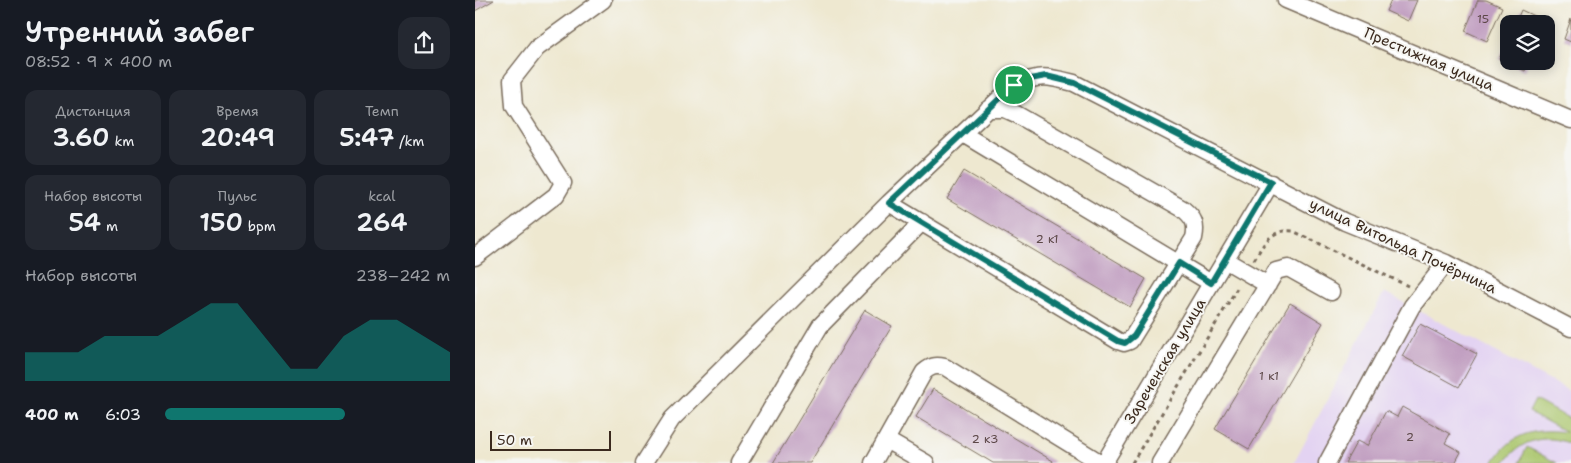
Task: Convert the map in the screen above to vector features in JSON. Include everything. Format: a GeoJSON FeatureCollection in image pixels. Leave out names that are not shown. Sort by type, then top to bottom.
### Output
{"type":"FeatureCollection","features":[{"type":"Feature","properties":{"kind":"street"},"geometry":{"type":"LineString","coordinates":[[475,257],[556,195],[563,183],[514,106],[512,80],[537,48],[603,0]]}},
{"type":"Feature","properties":{"kind":"street","name":"Престижная улица"},"geometry":{"type":"LineString","coordinates":[[1286,0],[1571,120]]}},
{"type":"Feature","properties":{"kind":"street","name":"улица Витольда Почёрнина"},"geometry":{"type":"LineString","coordinates":[[644,463],[672,419],[889,203],[1014,85],[1046,76],[1075,83],[1271,182],[1345,222],[1446,262],[1571,328]]}},
{"type":"Feature","properties":{"kind":"street"},"geometry":{"type":"LineString","coordinates":[[889,203],[1118,341],[1125,343],[1134,336],[1194,238],[1196,228],[1191,215],[1016,114],[1005,110],[989,109]]}},
{"type":"Feature","properties":{"kind":"street"},"geometry":{"type":"LineString","coordinates":[[963,134],[1211,283]]}},
{"type":"Feature","properties":{"kind":"street","name":"Зареченская улица"},"geometry":{"type":"LineString","coordinates":[[1103,463],[1271,182]]}},
{"type":"Feature","properties":{"kind":"street"},"geometry":{"type":"LineString","coordinates":[[739,463],[820,326],[922,222]]}},
{"type":"Feature","properties":{"kind":"street"},"geometry":{"type":"LineString","coordinates":[[1225,260],[1268,284]]}},
{"type":"Feature","properties":{"kind":"street"},"geometry":{"type":"LineString","coordinates":[[1327,463],[1412,306],[1446,262]]}},
{"type":"Feature","properties":{"kind":"street"},"geometry":{"type":"LineString","coordinates":[[1160,463],[1276,271],[1288,268],[1331,292]]}},
{"type":"Feature","properties":{"kind":"street"},"geometry":{"type":"LineString","coordinates":[[873,463],[924,372],[930,366],[937,365],[945,367],[1103,463]]}},
{"type":"Feature","properties":{"kind":"street"},"geometry":{"type":"LineString","coordinates":[[886,440],[926,463]]}},
{"type":"Feature","properties":{"kind":"shaded area"},"geometry":{"type":"Polygon","coordinates":[[[1384,292],[1571,392],[1571,463],[1294,463],[1384,292]]]}},
{"type":"Feature","properties":{"kind":"green space"},"geometry":{"type":"Polygon","coordinates":[[[1535,400],[1571,420],[1571,444],[1552,439],[1534,441],[1518,449],[1504,463],[1493,463],[1507,445],[1524,435],[1543,431],[1566,432],[1529,412],[1535,400]]]}},
{"type":"Feature","properties":{"kind":"green space"},"geometry":{"type":"Polygon","coordinates":[[[1527,447],[1557,463],[1519,463],[1527,447]]]}},
{"type":"Feature","properties":{"kind":"building"},"geometry":{"type":"Polygon","coordinates":[[[475,0],[494,0],[475,11],[475,0]]]}},
{"type":"Feature","properties":{"kind":"building"},"geometry":{"type":"Polygon","coordinates":[[[1391,0],[1417,0],[1408,21],[1386,11],[1391,0]]]}},
{"type":"Feature","properties":{"kind":"building"},"geometry":{"type":"Polygon","coordinates":[[[1478,0],[1486,0],[1502,7],[1487,41],[1465,31],[1478,0]]]}},
{"type":"Feature","properties":{"kind":"building"},"geometry":{"type":"Polygon","coordinates":[[[1521,10],[1532,15],[1519,15],[1521,10]]]}},
{"type":"Feature","properties":{"kind":"building"},"geometry":{"type":"Polygon","coordinates":[[[1571,19],[1571,42],[1564,39],[1571,19]]]}},
{"type":"Feature","properties":{"kind":"building"},"geometry":{"type":"Polygon","coordinates":[[[964,171],[1146,279],[1130,307],[947,199],[964,171]]]}},
{"type":"Feature","properties":{"kind":"building"},"geometry":{"type":"Polygon","coordinates":[[[1290,303],[1323,323],[1249,449],[1215,429],[1290,303]]]}},
{"type":"Feature","properties":{"kind":"building"},"geometry":{"type":"Polygon","coordinates":[[[865,310],[892,326],[810,463],[773,463],[865,310]]]}},
{"type":"Feature","properties":{"kind":"building"},"geometry":{"type":"Polygon","coordinates":[[[1420,324],[1477,354],[1459,387],[1402,356],[1420,324]]]}},
{"type":"Feature","properties":{"kind":"building"},"geometry":{"type":"Polygon","coordinates":[[[933,389],[1053,461],[1052,463],[993,463],[916,417],[933,389]]]}},
{"type":"Feature","properties":{"kind":"building"},"geometry":{"type":"Polygon","coordinates":[[[1402,407],[1450,434],[1445,443],[1461,452],[1455,463],[1345,463],[1357,441],[1367,446],[1386,411],[1397,417],[1402,407]]]}},
{"type":"Feature","properties":{"kind":"route"},"geometry":{"type":"LineString","coordinates":[[1046,76],[1075,83],[1271,182],[1211,283],[1179,263],[1130,341],[1125,343],[1118,341],[889,203],[1014,85],[1046,76]]}}]}
